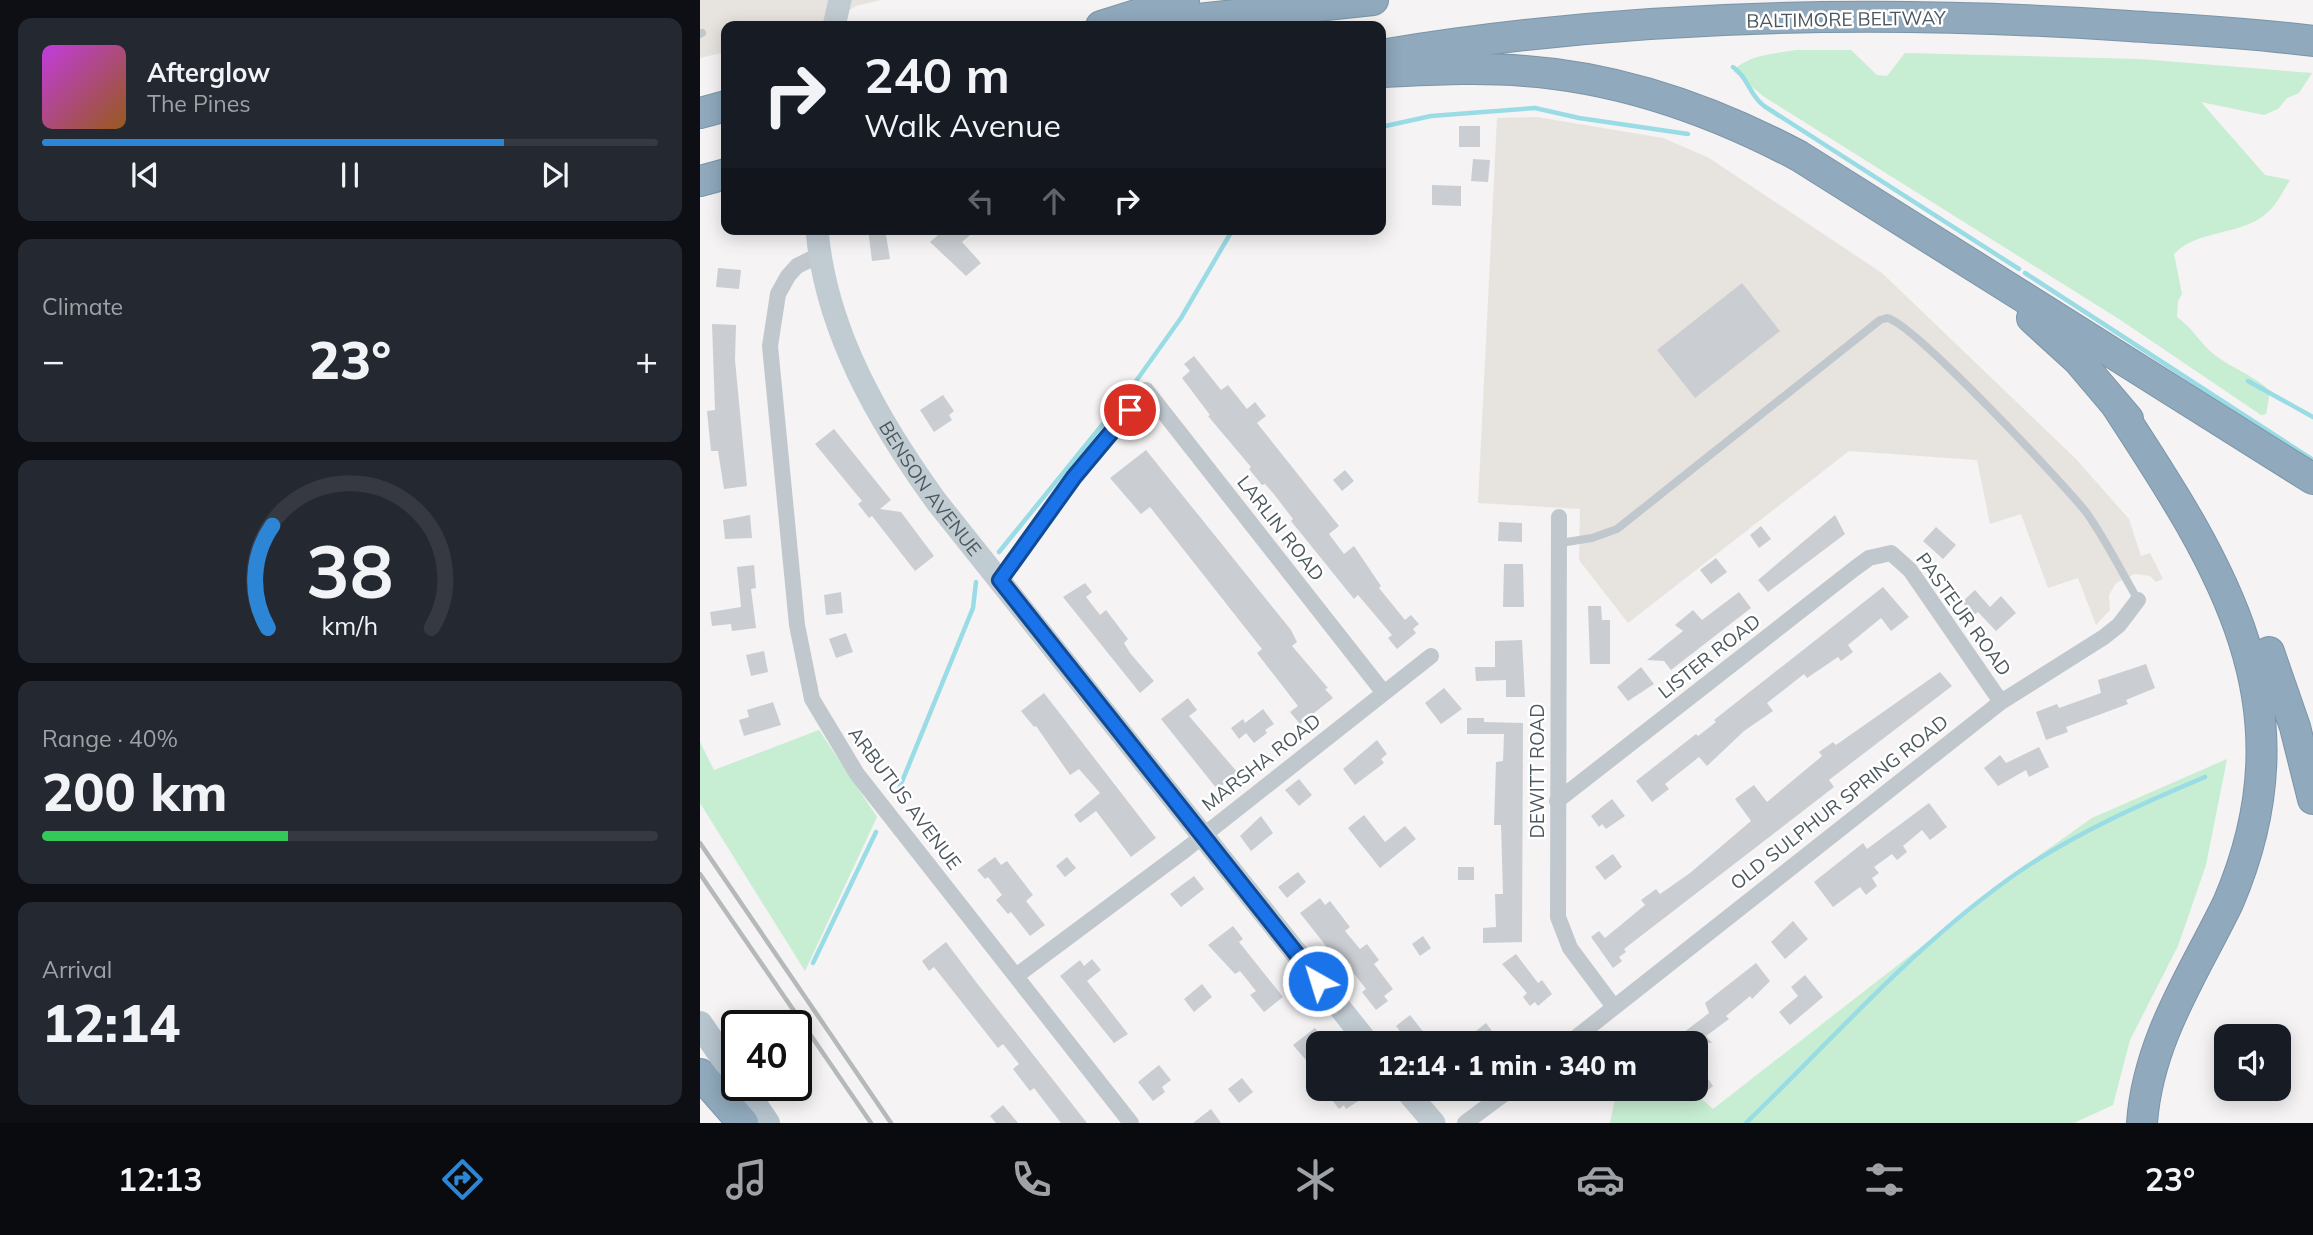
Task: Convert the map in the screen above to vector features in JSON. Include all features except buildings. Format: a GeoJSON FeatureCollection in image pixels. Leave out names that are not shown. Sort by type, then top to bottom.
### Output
{"type":"FeatureCollection","features":[{"type":"Feature","properties":{"kind":"highway"},"geometry":{"type":"LineString","coordinates":[[1117,21],[1184,0]]}},
{"type":"Feature","properties":{"kind":"highway"},"geometry":{"type":"LineString","coordinates":[[1179,21],[1373,0]]}},
{"type":"Feature","properties":{"kind":"highway","name":"BALTIMORE BELTWAY"},"geometry":{"type":"LineString","coordinates":[[1386,54],[1470,40],[1599,29],[1847,16],[2056,21],[2313,41]]}},
{"type":"Feature","properties":{"kind":"highway"},"geometry":{"type":"LineString","coordinates":[[1386,72],[1475,68],[1526,71],[1584,79],[1657,96],[1755,133],[1799,156],[2313,479]]}},
{"type":"Feature","properties":{"kind":"highway"},"geometry":{"type":"LineString","coordinates":[[700,113],[721,107]]}},
{"type":"Feature","properties":{"kind":"highway"},"geometry":{"type":"LineString","coordinates":[[700,181],[721,175]]}},
{"type":"Feature","properties":{"kind":"highway"},"geometry":{"type":"LineString","coordinates":[[1947,250],[2059,342],[2116,405],[2189,502],[2238,582],[2283,688],[2313,799]]}},
{"type":"Feature","properties":{"kind":"highway"},"geometry":{"type":"LineString","coordinates":[[2116,405],[2200,538],[2245,625],[2262,687],[2268,751],[2260,812],[2241,876],[2174,1004],[2143,1110],[2122,1123]]}},
{"type":"Feature","properties":{"kind":"highway"},"geometry":{"type":"LineString","coordinates":[[700,1074],[744,1123]]}},
{"type":"Feature","properties":{"kind":"main road"},"geometry":{"type":"LineString","coordinates":[[700,1024],[721,1055]]}},
{"type":"Feature","properties":{"kind":"main road"},"geometry":{"type":"LineString","coordinates":[[700,1060],[744,1123]]}},
{"type":"Feature","properties":{"kind":"main road"},"geometry":{"type":"LineString","coordinates":[[752,1101],[767,1123]]}},
{"type":"Feature","properties":{"kind":"street"},"geometry":{"type":"LineString","coordinates":[[835,21],[840,0]]}},
{"type":"Feature","properties":{"kind":"street","name":"BENSON AVENUE"},"geometry":{"type":"LineString","coordinates":[[818,235],[836,313],[870,398],[897,447],[1358,1031]]}},
{"type":"Feature","properties":{"kind":"street","name":"ARBUTUS AVENUE"},"geometry":{"type":"LineString","coordinates":[[821,254],[797,266],[788,276],[778,295],[771,346],[797,625],[812,699],[857,774],[1130,1123]]}},
{"type":"Feature","properties":{"kind":"street","name":"LARLIN ROAD"},"geometry":{"type":"LineString","coordinates":[[1000,580],[1074,477],[1146,390],[1384,692]]}},
{"type":"Feature","properties":{"kind":"street","name":"DEWITT ROAD"},"geometry":{"type":"LineString","coordinates":[[1559,517],[1559,926],[1570,948],[1614,1007]]}},
{"type":"Feature","properties":{"kind":"street","name":"LISTER ROAD"},"geometry":{"type":"LineString","coordinates":[[1557,801],[1854,569],[1870,558],[1891,553]]}},
{"type":"Feature","properties":{"kind":"street","name":"PASTEUR ROAD"},"geometry":{"type":"LineString","coordinates":[[1891,553],[1910,570],[2001,702]]}},
{"type":"Feature","properties":{"kind":"street","name":"OLD SULPHUR SPRING ROAD"},"geometry":{"type":"LineString","coordinates":[[1584,1031],[2001,702],[2104,637],[2138,600]]}},
{"type":"Feature","properties":{"kind":"street","name":"MARSHA ROAD"},"geometry":{"type":"LineString","coordinates":[[1016,976],[1431,656]]}},
{"type":"Feature","properties":{"kind":"street"},"geometry":{"type":"LineString","coordinates":[[1415,1101],[1434,1123]]}},
{"type":"Feature","properties":{"kind":"street"},"geometry":{"type":"LineString","coordinates":[[1465,1123],[1495,1101]]}},
{"type":"Feature","properties":{"kind":"lane"},"geometry":{"type":"LineString","coordinates":[[1560,542],[1592,538],[1617,529],[1872,326],[1887,318],[1902,324],[1936,353],[2084,510],[2138,600]]}},
{"type":"Feature","properties":{"kind":"shaded area"},"geometry":{"type":"Polygon","coordinates":[[[700,0],[881,0],[856,6],[831,21],[721,21],[721,53],[700,58],[700,0]]]}},
{"type":"Feature","properties":{"kind":"shaded area"},"geometry":{"type":"Polygon","coordinates":[[[1537,117],[1663,138],[1709,158],[1882,273],[2076,459],[2129,519],[2141,556],[2150,553],[2163,579],[2156,582],[2150,576],[2135,574],[2116,583],[2109,595],[2110,610],[2096,625],[2078,578],[2048,588],[2021,514],[1990,524],[1977,460],[1849,451],[1628,623],[1579,560],[1580,509],[1478,503],[1497,118],[1537,117]]]}},
{"type":"Feature","properties":{"kind":"green space"},"geometry":{"type":"Polygon","coordinates":[[[1796,50],[1851,50],[1877,75],[1887,76],[1905,53],[2140,59],[2312,73],[2299,93],[2287,98],[2278,109],[2264,115],[2201,102],[2265,175],[2290,180],[2274,205],[2257,220],[2195,240],[2174,254],[2182,294],[2178,301],[2177,317],[2215,355],[2270,391],[2266,414],[2261,415],[2122,321],[1763,96],[1733,71],[1754,58],[1796,50]]]}},
{"type":"Feature","properties":{"kind":"green space"},"geometry":{"type":"Polygon","coordinates":[[[819,730],[877,817],[805,971],[700,803],[700,742],[714,770],[819,730]]]}},
{"type":"Feature","properties":{"kind":"green space"},"geometry":{"type":"Polygon","coordinates":[[[2227,759],[2206,865],[2178,946],[2130,1040],[2113,1105],[2074,1123],[1610,1123],[1615,1101],[1704,1101],[1713,1109],[2034,859],[2092,818],[2227,759]]]}},
{"type":"Feature","properties":{"kind":"waterway"},"geometry":{"type":"LineString","coordinates":[[1733,67],[1764,106],[2019,269]]}},
{"type":"Feature","properties":{"kind":"waterway"},"geometry":{"type":"LineString","coordinates":[[1386,126],[1431,116],[1535,108],[1579,118],[1688,134]]}},
{"type":"Feature","properties":{"kind":"waterway"},"geometry":{"type":"LineString","coordinates":[[999,552],[1124,398],[1181,318],[1229,235]]}},
{"type":"Feature","properties":{"kind":"waterway"},"geometry":{"type":"LineString","coordinates":[[2025,273],[2313,460]]}},
{"type":"Feature","properties":{"kind":"waterway"},"geometry":{"type":"LineString","coordinates":[[2248,381],[2313,417]]}},
{"type":"Feature","properties":{"kind":"waterway"},"geometry":{"type":"LineString","coordinates":[[899,789],[973,608],[976,582]]}},
{"type":"Feature","properties":{"kind":"waterway"},"geometry":{"type":"LineString","coordinates":[[1746,1123],[1878,991],[1946,928],[1982,899],[2020,871],[2087,831],[2205,777]]}},
{"type":"Feature","properties":{"kind":"waterway"},"geometry":{"type":"LineString","coordinates":[[813,963],[876,832]]}},
{"type":"Feature","properties":{"kind":"railway"},"geometry":{"type":"LineString","coordinates":[[700,843],[891,1123]]}},
{"type":"Feature","properties":{"kind":"railway"},"geometry":{"type":"LineString","coordinates":[[700,874],[871,1123]]}},
{"type":"Feature","properties":{"kind":"route"},"geometry":{"type":"LineString","coordinates":[[1130,410],[1074,477],[1000,580],[1318,981]]}}]}
